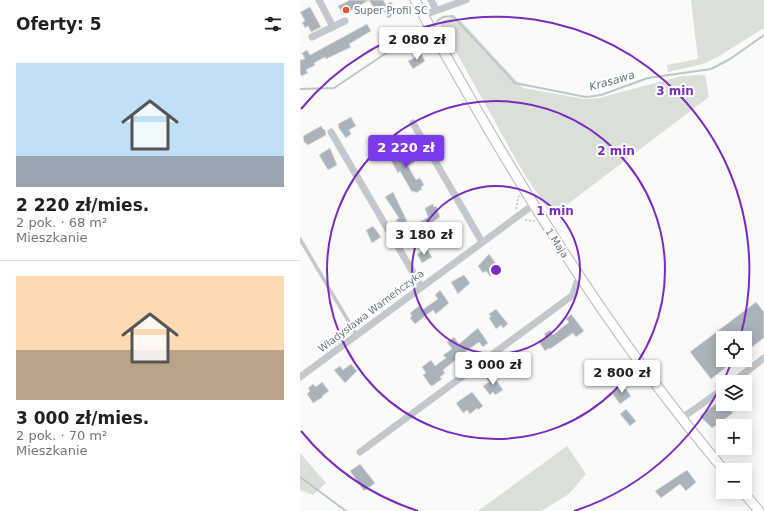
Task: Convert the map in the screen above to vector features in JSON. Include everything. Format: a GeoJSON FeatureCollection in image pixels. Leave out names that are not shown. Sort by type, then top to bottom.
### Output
{"type":"FeatureCollection","features":[{"type":"Feature","properties":{"kind":"main road","name":"1 Maja"},"geometry":{"type":"LineString","coordinates":[[415,0],[533,205],[581,278],[647,372],[718,463]]}},
{"type":"Feature","properties":{"kind":"main road"},"geometry":{"type":"LineString","coordinates":[[749,499],[759,511]]}},
{"type":"Feature","properties":{"kind":"street"},"geometry":{"type":"LineString","coordinates":[[319,0],[333,27]]}},
{"type":"Feature","properties":{"kind":"street"},"geometry":{"type":"LineString","coordinates":[[431,0],[436,10]]}},
{"type":"Feature","properties":{"kind":"street"},"geometry":{"type":"LineString","coordinates":[[424,15],[466,0]]}},
{"type":"Feature","properties":{"kind":"street"},"geometry":{"type":"LineString","coordinates":[[312,37],[345,21]]}},
{"type":"Feature","properties":{"kind":"street"},"geometry":{"type":"LineString","coordinates":[[413,123],[482,242]]}},
{"type":"Feature","properties":{"kind":"street"},"geometry":{"type":"LineString","coordinates":[[331,132],[421,286]]}},
{"type":"Feature","properties":{"kind":"street","name":"Władysława Warneńczyka"},"geometry":{"type":"LineString","coordinates":[[300,377],[421,286],[533,205]]}},
{"type":"Feature","properties":{"kind":"street"},"geometry":{"type":"LineString","coordinates":[[360,452],[573,295],[576,282],[581,278]]}},
{"type":"Feature","properties":{"kind":"street"},"geometry":{"type":"LineString","coordinates":[[742,375],[764,358]]}},
{"type":"Feature","properties":{"kind":"street"},"geometry":{"type":"LineString","coordinates":[[682,418],[716,394]]}},
{"type":"Feature","properties":{"kind":"lane"},"geometry":{"type":"LineString","coordinates":[[300,239],[356,334]]}},
{"type":"Feature","properties":{"kind":"shaded area"},"geometry":{"type":"Polygon","coordinates":[[[691,0],[764,0],[764,28],[716,58],[703,64],[668,72],[667,65],[698,59],[691,0]]]}},
{"type":"Feature","properties":{"kind":"shaded area"},"geometry":{"type":"Polygon","coordinates":[[[454,16],[462,22],[523,88],[585,99],[599,98],[682,76],[705,75],[709,97],[552,216],[523,172],[440,23],[454,16]]]}},
{"type":"Feature","properties":{"kind":"shaded area"},"geometry":{"type":"Polygon","coordinates":[[[567,446],[586,474],[569,494],[541,511],[478,511],[567,446]]]}},
{"type":"Feature","properties":{"kind":"shaded area"},"geometry":{"type":"Polygon","coordinates":[[[300,453],[326,483],[313,495],[300,490],[300,453]]]}},
{"type":"Feature","properties":{"kind":"building","name":"Super Profil SC"},"geometry":{"type":"Polygon","coordinates":[[[350,0],[369,0],[343,15],[338,6],[350,0]]]}},
{"type":"Feature","properties":{"kind":"building"},"geometry":{"type":"Polygon","coordinates":[[[369,0],[383,0],[386,5],[391,2],[397,13],[388,18],[383,10],[377,13],[369,0]]]}},
{"type":"Feature","properties":{"kind":"building"},"geometry":{"type":"Polygon","coordinates":[[[310,7],[321,27],[311,32],[308,26],[305,28],[302,22],[305,21],[300,12],[310,7]]]}},
{"type":"Feature","properties":{"kind":"building"},"geometry":{"type":"Polygon","coordinates":[[[367,24],[371,31],[349,44],[351,47],[326,59],[325,57],[314,63],[315,65],[306,70],[308,73],[302,76],[300,74],[300,60],[305,59],[302,53],[307,50],[310,55],[367,24]]]}},
{"type":"Feature","properties":{"kind":"building"},"geometry":{"type":"Polygon","coordinates":[[[421,54],[425,61],[413,69],[408,61],[421,54]]]}},
{"type":"Feature","properties":{"kind":"building"},"geometry":{"type":"Polygon","coordinates":[[[351,117],[356,126],[349,130],[351,134],[346,138],[338,127],[338,124],[351,117]]]}},
{"type":"Feature","properties":{"kind":"building"},"geometry":{"type":"Polygon","coordinates":[[[321,126],[325,130],[326,135],[308,145],[304,142],[303,136],[321,126]]]}},
{"type":"Feature","properties":{"kind":"building"},"geometry":{"type":"Polygon","coordinates":[[[405,147],[415,162],[408,166],[416,180],[420,178],[424,185],[421,187],[422,189],[416,193],[414,191],[412,192],[400,171],[398,173],[389,157],[405,147]]]}},
{"type":"Feature","properties":{"kind":"building"},"geometry":{"type":"Polygon","coordinates":[[[330,148],[337,165],[328,170],[319,155],[330,148]]]}},
{"type":"Feature","properties":{"kind":"building"},"geometry":{"type":"Polygon","coordinates":[[[393,192],[407,221],[400,225],[396,220],[399,218],[385,197],[393,192]]]}},
{"type":"Feature","properties":{"kind":"building"},"geometry":{"type":"Polygon","coordinates":[[[433,204],[434,207],[436,206],[440,217],[424,228],[420,222],[428,217],[425,208],[433,204]]]}},
{"type":"Feature","properties":{"kind":"building"},"geometry":{"type":"Polygon","coordinates":[[[373,226],[381,237],[372,243],[366,230],[373,226]]]}},
{"type":"Feature","properties":{"kind":"building"},"geometry":{"type":"Polygon","coordinates":[[[448,231],[452,241],[437,248],[431,239],[448,231]]]}},
{"type":"Feature","properties":{"kind":"building"},"geometry":{"type":"Polygon","coordinates":[[[427,249],[432,257],[422,263],[417,254],[427,249]]]}},
{"type":"Feature","properties":{"kind":"building"},"geometry":{"type":"Polygon","coordinates":[[[489,254],[500,269],[490,276],[486,271],[483,273],[478,266],[489,254]]]}},
{"type":"Feature","properties":{"kind":"building"},"geometry":{"type":"Polygon","coordinates":[[[464,275],[470,283],[458,294],[451,282],[464,275]]]}},
{"type":"Feature","properties":{"kind":"building"},"geometry":{"type":"Polygon","coordinates":[[[440,290],[449,303],[436,314],[433,310],[415,324],[410,318],[412,316],[410,313],[419,306],[422,310],[438,299],[435,295],[440,290]]]}},
{"type":"Feature","properties":{"kind":"building"},"geometry":{"type":"Polygon","coordinates":[[[756,302],[764,312],[764,338],[752,347],[752,331],[718,331],[756,302]]]}},
{"type":"Feature","properties":{"kind":"building"},"geometry":{"type":"Polygon","coordinates":[[[496,309],[508,324],[503,328],[501,325],[496,329],[489,318],[491,317],[489,314],[496,309]]]}},
{"type":"Feature","properties":{"kind":"building"},"geometry":{"type":"Polygon","coordinates":[[[571,314],[584,331],[576,337],[573,333],[545,351],[539,342],[546,337],[544,334],[550,330],[553,335],[569,322],[566,319],[571,314]]]}},
{"type":"Feature","properties":{"kind":"building"},"geometry":{"type":"Polygon","coordinates":[[[478,328],[488,343],[483,347],[479,342],[465,352],[467,355],[460,360],[458,358],[443,370],[445,373],[440,377],[442,379],[432,386],[430,385],[423,375],[426,373],[422,367],[431,360],[435,366],[446,358],[443,355],[452,349],[447,342],[454,337],[459,344],[478,328]]]}},
{"type":"Feature","properties":{"kind":"building"},"geometry":{"type":"Polygon","coordinates":[[[716,332],[716,367],[726,367],[711,379],[690,352],[716,332]]]}},
{"type":"Feature","properties":{"kind":"building"},"geometry":{"type":"Polygon","coordinates":[[[351,364],[357,371],[345,383],[334,370],[340,366],[343,370],[351,364]]]}},
{"type":"Feature","properties":{"kind":"building"},"geometry":{"type":"Polygon","coordinates":[[[492,374],[503,390],[495,395],[493,392],[490,395],[483,386],[489,382],[486,378],[492,374]]]}},
{"type":"Feature","properties":{"kind":"building"},"geometry":{"type":"Polygon","coordinates":[[[322,382],[329,391],[313,403],[307,394],[310,391],[308,388],[313,384],[316,387],[322,382]]]}},
{"type":"Feature","properties":{"kind":"building"},"geometry":{"type":"Polygon","coordinates":[[[623,385],[631,396],[620,404],[612,393],[623,385]]]}},
{"type":"Feature","properties":{"kind":"building"},"geometry":{"type":"Polygon","coordinates":[[[472,392],[483,406],[478,410],[477,408],[470,414],[467,410],[463,413],[456,403],[472,392]]]}},
{"type":"Feature","properties":{"kind":"building"},"geometry":{"type":"Polygon","coordinates":[[[716,404],[716,411],[732,411],[733,413],[725,419],[716,419],[716,425],[712,428],[700,416],[716,404]]]}},
{"type":"Feature","properties":{"kind":"building"},"geometry":{"type":"Polygon","coordinates":[[[626,409],[636,421],[630,426],[620,414],[626,409]]]}},
{"type":"Feature","properties":{"kind":"building"},"geometry":{"type":"Polygon","coordinates":[[[360,464],[375,483],[364,491],[350,471],[360,464]]]}},
{"type":"Feature","properties":{"kind":"building"},"geometry":{"type":"Polygon","coordinates":[[[687,470],[696,482],[686,491],[680,484],[661,498],[655,491],[687,470]]]}},
{"type":"Feature","properties":{"kind":"waterway","name":"Krasawa"},"geometry":{"type":"LineString","coordinates":[[437,21],[443,17],[453,16],[515,83],[586,97],[601,95],[648,78],[711,69],[730,59],[764,35]]}},
{"type":"Feature","properties":{"kind":"waterway","name":"Krasawa"},"geometry":{"type":"LineString","coordinates":[[300,89],[334,88],[422,29]]}},
{"type":"Feature","properties":{"kind":"waterway"},"geometry":{"type":"LineString","coordinates":[[300,477],[346,511]]}},
{"type":"Feature","properties":{"kind":"place","name":"Super Profil SC"},"geometry":{"type":"Point","coordinates":[346,10]}}]}
